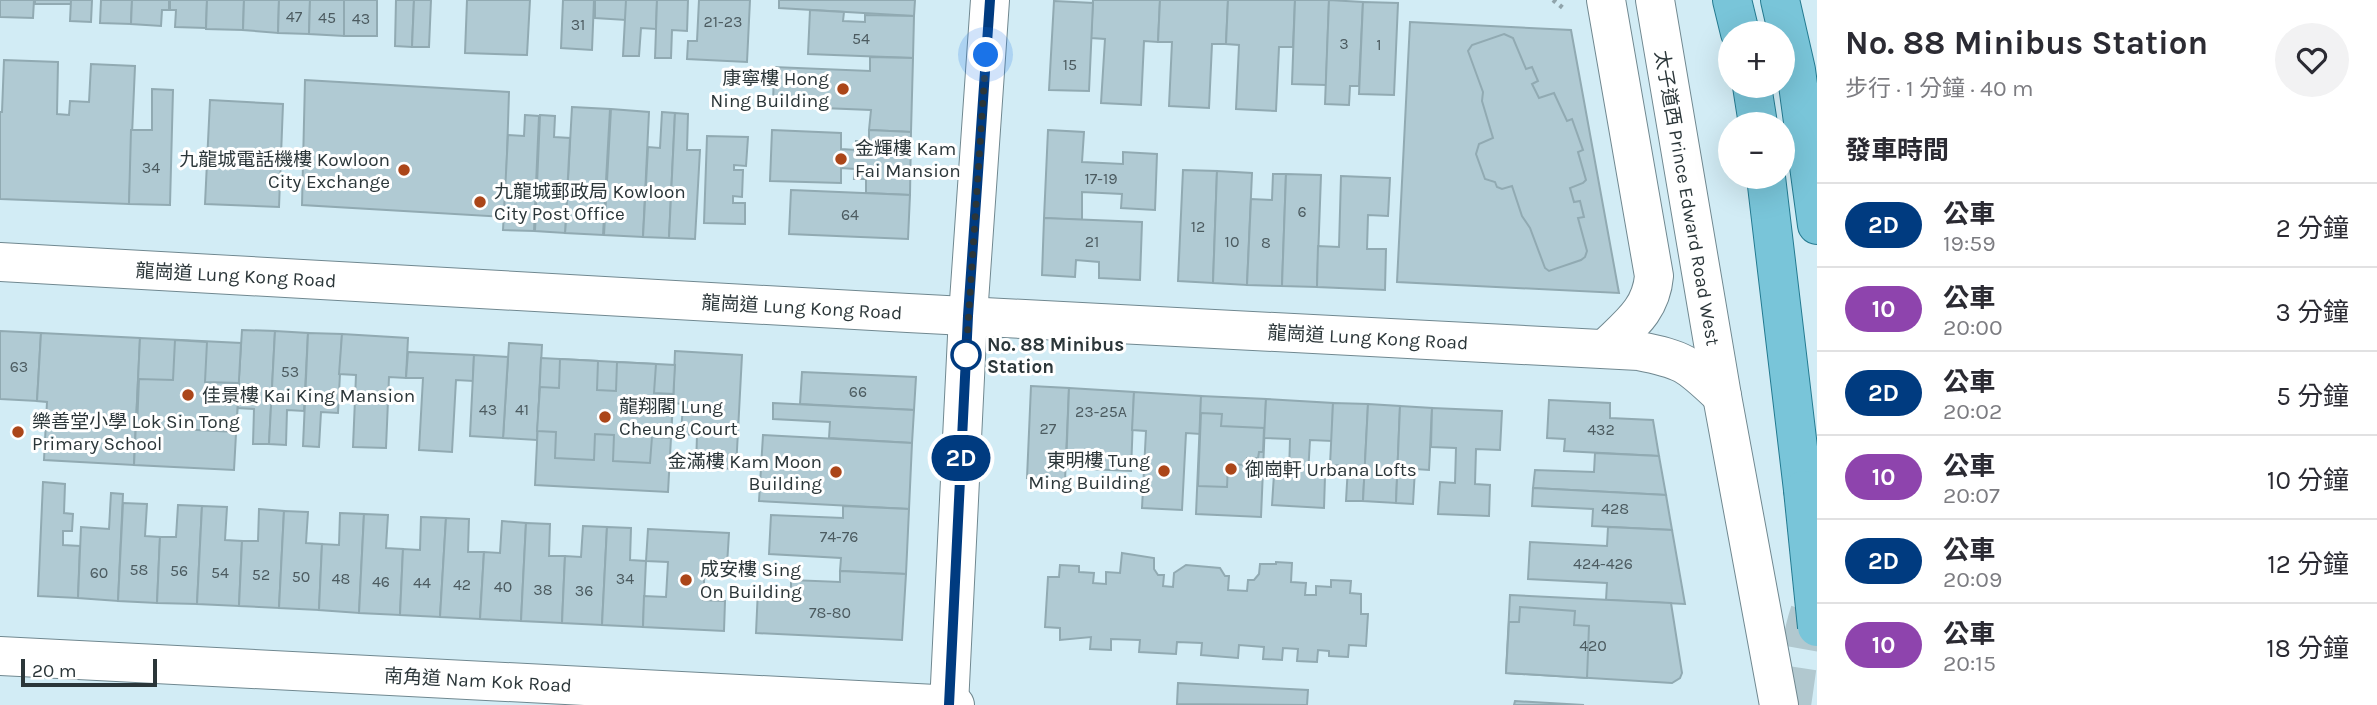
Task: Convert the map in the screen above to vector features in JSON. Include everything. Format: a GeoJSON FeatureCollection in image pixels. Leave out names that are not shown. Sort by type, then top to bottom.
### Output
{"type":"FeatureCollection","features":[{"type":"Feature","properties":{"kind":"main road"},"geometry":{"type":"LineString","coordinates":[[1732,0],[1737,21]]}},
{"type":"Feature","properties":{"kind":"main road"},"geometry":{"type":"LineString","coordinates":[[1780,0],[1796,70],[1817,225]]}},
{"type":"Feature","properties":{"kind":"main road"},"geometry":{"type":"LineString","coordinates":[[1768,189],[1789,358],[1817,627]]}},
{"type":"Feature","properties":{"kind":"street"},"geometry":{"type":"LineString","coordinates":[[949,705],[968,316],[990,0]]}},
{"type":"Feature","properties":{"kind":"street"},"geometry":{"type":"LineString","coordinates":[[1605,349],[1649,303],[1654,276],[1606,0]]}},
{"type":"Feature","properties":{"kind":"street","name":"太子道西 Prince Edward Road West"},"geometry":{"type":"LineString","coordinates":[[1655,0],[1722,396],[1779,705]]}},
{"type":"Feature","properties":{"kind":"street","name":"龍崗道 Lung Kong Road"},"geometry":{"type":"LineString","coordinates":[[0,262],[1605,349]]}},
{"type":"Feature","properties":{"kind":"street","name":"太子道西 Prince Edward Road West"},"geometry":{"type":"LineString","coordinates":[[1605,349],[1639,351],[1675,358],[1692,368],[1722,396]]}},
{"type":"Feature","properties":{"kind":"street","name":"南角道 Nam Kok Road"},"geometry":{"type":"LineString","coordinates":[[0,656],[955,705]]}},
{"type":"Feature","properties":{"kind":"building"},"geometry":{"type":"Polygon","coordinates":[[[0,0],[34,0],[33,18],[0,17],[0,0]]]}},
{"type":"Feature","properties":{"kind":"building"},"geometry":{"type":"Polygon","coordinates":[[[35,0],[71,0],[71,4],[35,4],[35,0]]]}},
{"type":"Feature","properties":{"kind":"building"},"geometry":{"type":"Polygon","coordinates":[[[71,0],[92,0],[91,22],[70,21],[71,0]]]}},
{"type":"Feature","properties":{"kind":"building"},"geometry":{"type":"Polygon","coordinates":[[[101,0],[132,0],[131,24],[100,23],[101,0]]]}},
{"type":"Feature","properties":{"kind":"building"},"geometry":{"type":"Polygon","coordinates":[[[132,0],[169,0],[169,10],[162,10],[161,26],[131,24],[132,0]]]}},
{"type":"Feature","properties":{"kind":"building"},"geometry":{"type":"Polygon","coordinates":[[[170,0],[207,0],[206,28],[175,27],[176,10],[170,10],[170,0]]]}},
{"type":"Feature","properties":{"kind":"building"},"geometry":{"type":"Polygon","coordinates":[[[207,0],[244,0],[243,30],[206,29],[207,0]]]}},
{"type":"Feature","properties":{"kind":"building"},"geometry":{"type":"Polygon","coordinates":[[[244,0],[279,0],[278,33],[243,30],[244,0]]]}},
{"type":"Feature","properties":{"kind":"building"},"geometry":{"type":"Polygon","coordinates":[[[279,0],[310,0],[309,34],[278,33],[279,0]]]}},
{"type":"Feature","properties":{"kind":"building"},"geometry":{"type":"Polygon","coordinates":[[[310,0],[344,0],[344,36],[309,34],[310,0]]]}},
{"type":"Feature","properties":{"kind":"building"},"geometry":{"type":"Polygon","coordinates":[[[344,0],[377,0],[377,36],[344,36],[344,0]]]}},
{"type":"Feature","properties":{"kind":"building"},"geometry":{"type":"Polygon","coordinates":[[[396,0],[414,0],[412,47],[395,46],[396,0]]]}},
{"type":"Feature","properties":{"kind":"building"},"geometry":{"type":"Polygon","coordinates":[[[414,0],[431,0],[429,47],[412,47],[414,0]]]}},
{"type":"Feature","properties":{"kind":"building"},"geometry":{"type":"Polygon","coordinates":[[[467,0],[530,0],[527,55],[465,53],[467,0]]]}},
{"type":"Feature","properties":{"kind":"building"},"geometry":{"type":"Polygon","coordinates":[[[563,0],[594,0],[592,50],[561,48],[563,0]]]}},
{"type":"Feature","properties":{"kind":"building"},"geometry":{"type":"Polygon","coordinates":[[[595,0],[626,0],[626,20],[595,18],[595,0]]]}},
{"type":"Feature","properties":{"kind":"building"},"geometry":{"type":"Polygon","coordinates":[[[626,0],[657,0],[656,29],[641,28],[639,56],[623,56],[626,0]]]}},
{"type":"Feature","properties":{"kind":"building"},"geometry":{"type":"Polygon","coordinates":[[[657,0],[688,0],[687,31],[672,30],[671,58],[655,58],[657,0]]]}},
{"type":"Feature","properties":{"kind":"building"},"geometry":{"type":"Polygon","coordinates":[[[699,0],[750,0],[747,62],[687,59],[688,41],[697,41],[699,0]]]}},
{"type":"Feature","properties":{"kind":"building"},"geometry":{"type":"Polygon","coordinates":[[[779,0],[915,0],[914,16],[779,8],[779,0]]]}},
{"type":"Feature","properties":{"kind":"building"},"geometry":{"type":"Polygon","coordinates":[[[1093,0],[1160,0],[1158,42],[1144,41],[1141,105],[1101,103],[1105,39],[1091,38],[1093,0]]]}},
{"type":"Feature","properties":{"kind":"building"},"geometry":{"type":"Polygon","coordinates":[[[1160,0],[1228,0],[1226,44],[1212,44],[1209,108],[1169,106],[1172,42],[1158,42],[1160,0]]]}},
{"type":"Feature","properties":{"kind":"building"},"geometry":{"type":"Polygon","coordinates":[[[1228,0],[1295,0],[1293,47],[1279,47],[1276,111],[1236,109],[1239,45],[1226,44],[1228,0]]]}},
{"type":"Feature","properties":{"kind":"building"},"geometry":{"type":"Polygon","coordinates":[[[1295,0],[1329,0],[1326,85],[1292,84],[1295,0]]]}},
{"type":"Feature","properties":{"kind":"building"},"geometry":{"type":"Polygon","coordinates":[[[1329,0],[1363,2],[1359,86],[1350,86],[1349,105],[1325,104],[1329,0]]]}},
{"type":"Feature","properties":{"kind":"building"},"geometry":{"type":"Polygon","coordinates":[[[1054,1],[1093,3],[1089,91],[1049,90],[1054,1]]]}},
{"type":"Feature","properties":{"kind":"building"},"geometry":{"type":"Polygon","coordinates":[[[1363,2],[1398,3],[1394,95],[1359,94],[1363,2]]]}},
{"type":"Feature","properties":{"kind":"building"},"geometry":{"type":"Polygon","coordinates":[[[810,10],[844,12],[843,21],[865,22],[865,15],[914,16],[913,58],[808,54],[810,10]]]}},
{"type":"Feature","properties":{"kind":"building"},"geometry":{"type":"Polygon","coordinates":[[[1410,22],[1571,30],[1619,293],[1397,282],[1410,22]]]}},
{"type":"Feature","properties":{"kind":"building"},"geometry":{"type":"Polygon","coordinates":[[[1504,34],[1513,38],[1526,69],[1532,67],[1538,81],[1532,84],[1539,98],[1554,93],[1567,121],[1572,119],[1583,150],[1578,152],[1586,180],[1570,188],[1574,202],[1580,201],[1584,217],[1578,218],[1587,251],[1581,260],[1549,271],[1545,268],[1530,228],[1522,216],[1512,186],[1502,189],[1497,187],[1495,182],[1485,179],[1476,154],[1479,144],[1493,138],[1482,101],[1483,92],[1468,51],[1472,45],[1504,34]]]}},
{"type":"Feature","properties":{"kind":"building","name":"康寧樓 Hong Ning Building"},"geometry":{"type":"Polygon","coordinates":[[[870,57],[913,58],[911,132],[869,130],[871,110],[773,106],[774,67],[870,71],[870,57]]]}},
{"type":"Feature","properties":{"kind":"building"},"geometry":{"type":"Polygon","coordinates":[[[4,60],[58,62],[57,114],[69,115],[70,101],[89,102],[91,64],[135,66],[129,204],[0,199],[0,112],[4,60]]]}},
{"type":"Feature","properties":{"kind":"building","name":"九龍城電話機樓 Kowloon City Exchange"},"geometry":{"type":"Polygon","coordinates":[[[305,80],[509,92],[505,217],[302,205],[305,80]]]}},
{"type":"Feature","properties":{"kind":"building"},"geometry":{"type":"Polygon","coordinates":[[[152,89],[173,90],[170,205],[129,204],[131,130],[152,130],[152,89]]]}},
{"type":"Feature","properties":{"kind":"building"},"geometry":{"type":"Polygon","coordinates":[[[210,100],[283,104],[279,207],[205,204],[210,100]]]}},
{"type":"Feature","properties":{"kind":"building"},"geometry":{"type":"Polygon","coordinates":[[[572,107],[610,109],[603,235],[565,233],[572,107]]]}},
{"type":"Feature","properties":{"kind":"building"},"geometry":{"type":"Polygon","coordinates":[[[611,109],[649,112],[643,237],[604,235],[611,109]]]}},
{"type":"Feature","properties":{"kind":"building"},"geometry":{"type":"Polygon","coordinates":[[[662,112],[675,113],[669,238],[643,237],[648,147],[660,148],[662,112]]]}},
{"type":"Feature","properties":{"kind":"building"},"geometry":{"type":"Polygon","coordinates":[[[675,113],[688,114],[687,150],[700,150],[695,239],[669,238],[675,113]]]}},
{"type":"Feature","properties":{"kind":"building"},"geometry":{"type":"Polygon","coordinates":[[[525,115],[539,116],[534,231],[503,230],[508,135],[524,136],[525,115]]]}},
{"type":"Feature","properties":{"kind":"building"},"geometry":{"type":"Polygon","coordinates":[[[540,115],[555,116],[554,137],[570,138],[565,233],[535,231],[540,115]]]}},
{"type":"Feature","properties":{"kind":"building","name":"金輝樓 Kam Fai Mansion"},"geometry":{"type":"Polygon","coordinates":[[[772,130],[841,133],[841,149],[856,150],[856,141],[869,141],[869,130],[911,132],[910,195],[866,193],[866,179],[854,179],[855,169],[841,168],[841,183],[770,181],[772,130]]]}},
{"type":"Feature","properties":{"kind":"building"},"geometry":{"type":"Polygon","coordinates":[[[1048,130],[1084,132],[1082,162],[1123,164],[1123,152],[1157,154],[1155,210],[1121,208],[1122,194],[1082,192],[1082,220],[1044,218],[1048,130]]]}},
{"type":"Feature","properties":{"kind":"building"},"geometry":{"type":"Polygon","coordinates":[[[707,136],[748,137],[746,166],[734,165],[734,170],[743,170],[742,197],[733,196],[733,203],[745,203],[745,224],[704,223],[707,136]]]}},
{"type":"Feature","properties":{"kind":"building"},"geometry":{"type":"Polygon","coordinates":[[[1183,170],[1217,171],[1213,283],[1178,281],[1183,170]]]}},
{"type":"Feature","properties":{"kind":"building"},"geometry":{"type":"Polygon","coordinates":[[[1217,171],[1252,173],[1247,285],[1213,283],[1217,171]]]}},
{"type":"Feature","properties":{"kind":"building"},"geometry":{"type":"Polygon","coordinates":[[[1273,174],[1286,174],[1282,286],[1247,285],[1251,199],[1272,200],[1273,174]]]}},
{"type":"Feature","properties":{"kind":"building"},"geometry":{"type":"Polygon","coordinates":[[[1286,174],[1321,175],[1317,287],[1282,286],[1286,174]]]}},
{"type":"Feature","properties":{"kind":"building"},"geometry":{"type":"Polygon","coordinates":[[[1341,176],[1390,178],[1388,216],[1368,215],[1367,249],[1386,249],[1385,290],[1317,287],[1318,246],[1339,247],[1341,176]]]}},
{"type":"Feature","properties":{"kind":"building"},"geometry":{"type":"Polygon","coordinates":[[[791,190],[910,195],[908,239],[789,234],[791,190]]]}},
{"type":"Feature","properties":{"kind":"building"},"geometry":{"type":"Polygon","coordinates":[[[1044,218],[1142,222],[1140,280],[1099,278],[1099,262],[1076,260],[1075,277],[1042,275],[1044,218]]]}},
{"type":"Feature","properties":{"kind":"building"},"geometry":{"type":"Polygon","coordinates":[[[242,330],[275,331],[269,444],[253,444],[254,409],[237,408],[242,330]]]}},
{"type":"Feature","properties":{"kind":"building","name":"樂善堂小學 Lok Sin Tong Primary School"},"geometry":{"type":"Polygon","coordinates":[[[0,331],[41,333],[37,401],[0,399],[0,331]]]}},
{"type":"Feature","properties":{"kind":"building"},"geometry":{"type":"Polygon","coordinates":[[[275,331],[308,333],[304,411],[287,410],[286,445],[269,444],[275,331]]]}},
{"type":"Feature","properties":{"kind":"building"},"geometry":{"type":"Polygon","coordinates":[[[41,333],[140,338],[134,465],[44,460],[47,402],[37,401],[41,333]]]}},
{"type":"Feature","properties":{"kind":"building"},"geometry":{"type":"Polygon","coordinates":[[[308,333],[342,334],[338,413],[321,412],[319,447],[303,446],[308,333]]]}},
{"type":"Feature","properties":{"kind":"building"},"geometry":{"type":"Polygon","coordinates":[[[342,334],[408,338],[406,378],[389,377],[386,448],[353,447],[356,375],[339,374],[342,334]]]}},
{"type":"Feature","properties":{"kind":"building"},"geometry":{"type":"Polygon","coordinates":[[[140,338],[241,343],[234,470],[134,465],[140,338]]]}},
{"type":"Feature","properties":{"kind":"building","name":"佳景樓 Kai King Mansion"},"geometry":{"type":"Polygon","coordinates":[[[175,340],[207,342],[205,382],[239,383],[236,432],[137,427],[139,379],[173,380],[175,340]]]}},
{"type":"Feature","properties":{"kind":"building"},"geometry":{"type":"Polygon","coordinates":[[[509,343],[542,345],[537,440],[503,438],[509,343]]]}},
{"type":"Feature","properties":{"kind":"building"},"geometry":{"type":"Polygon","coordinates":[[[675,351],[742,355],[736,469],[696,467],[697,435],[681,434],[683,404],[673,403],[675,351]]]}},
{"type":"Feature","properties":{"kind":"building"},"geometry":{"type":"Polygon","coordinates":[[[408,352],[474,355],[473,381],[456,380],[452,452],[419,450],[423,378],[406,378],[408,352]]]}},
{"type":"Feature","properties":{"kind":"building"},"geometry":{"type":"Polygon","coordinates":[[[474,355],[508,357],[503,438],[470,436],[474,355]]]}},
{"type":"Feature","properties":{"kind":"building"},"geometry":{"type":"Polygon","coordinates":[[[541,358],[675,365],[668,492],[535,485],[541,358]]]}},
{"type":"Feature","properties":{"kind":"building","name":"龍翔閣 Lung Cheung Court"},"geometry":{"type":"Polygon","coordinates":[[[560,359],[598,361],[597,390],[616,391],[617,362],[656,364],[654,393],[673,394],[671,438],[652,437],[650,463],[613,461],[614,435],[595,434],[594,460],[555,458],[556,432],[537,431],[540,387],[559,388],[560,359]]]}},
{"type":"Feature","properties":{"kind":"building"},"geometry":{"type":"Polygon","coordinates":[[[802,372],[916,377],[914,410],[800,404],[802,372]]]}},
{"type":"Feature","properties":{"kind":"building"},"geometry":{"type":"Polygon","coordinates":[[[1031,386],[1069,388],[1065,481],[1027,478],[1031,386]]]}},
{"type":"Feature","properties":{"kind":"building"},"geometry":{"type":"Polygon","coordinates":[[[1069,388],[1134,392],[1131,471],[1066,468],[1069,388]]]}},
{"type":"Feature","properties":{"kind":"building","name":"東明樓 Tung Ming Building"},"geometry":{"type":"Polygon","coordinates":[[[1134,392],[1201,396],[1200,434],[1186,433],[1182,510],[1142,508],[1146,431],[1132,430],[1134,392]]]}},
{"type":"Feature","properties":{"kind":"building","name":"御崗軒 Urbana Lofts"},"geometry":{"type":"Polygon","coordinates":[[[1201,396],[1266,399],[1261,517],[1196,514],[1201,396]]]}},
{"type":"Feature","properties":{"kind":"building"},"geometry":{"type":"Polygon","coordinates":[[[1266,399],[1333,403],[1332,441],[1310,440],[1308,475],[1325,476],[1324,508],[1272,505],[1274,474],[1289,474],[1290,439],[1264,438],[1266,399]]]}},
{"type":"Feature","properties":{"kind":"building"},"geometry":{"type":"Polygon","coordinates":[[[1549,400],[1610,403],[1610,418],[1653,420],[1659,456],[1564,451],[1565,439],[1547,438],[1549,400]]]}},
{"type":"Feature","properties":{"kind":"building"},"geometry":{"type":"Polygon","coordinates":[[[773,403],[914,410],[912,443],[829,438],[830,422],[773,419],[773,403]]]}},
{"type":"Feature","properties":{"kind":"building"},"geometry":{"type":"Polygon","coordinates":[[[1333,403],[1368,404],[1363,501],[1346,501],[1348,466],[1330,465],[1333,403]]]}},
{"type":"Feature","properties":{"kind":"building"},"geometry":{"type":"Polygon","coordinates":[[[1368,404],[1400,406],[1396,503],[1363,501],[1368,404]]]}},
{"type":"Feature","properties":{"kind":"building"},"geometry":{"type":"Polygon","coordinates":[[[1400,406],[1432,408],[1429,470],[1415,469],[1413,504],[1396,503],[1400,406]]]}},
{"type":"Feature","properties":{"kind":"building"},"geometry":{"type":"Polygon","coordinates":[[[1432,408],[1502,411],[1500,450],[1476,449],[1475,484],[1490,485],[1489,516],[1438,514],[1440,482],[1455,483],[1456,448],[1431,447],[1432,408]]]}},
{"type":"Feature","properties":{"kind":"building"},"geometry":{"type":"Polygon","coordinates":[[[1201,413],[1222,414],[1221,426],[1264,428],[1263,452],[1259,452],[1258,458],[1247,458],[1247,465],[1228,464],[1227,487],[1198,486],[1201,413]]]}},
{"type":"Feature","properties":{"kind":"building","name":"金滿樓 Kam Moon Building"},"geometry":{"type":"Polygon","coordinates":[[[763,435],[912,443],[909,509],[759,501],[763,435]]]}},
{"type":"Feature","properties":{"kind":"building"},"geometry":{"type":"Polygon","coordinates":[[[1595,453],[1659,456],[1666,495],[1533,488],[1535,470],[1594,472],[1595,453]]]}},
{"type":"Feature","properties":{"kind":"building"},"geometry":{"type":"Polygon","coordinates":[[[43,482],[65,484],[64,513],[73,514],[72,531],[63,531],[63,545],[80,546],[78,598],[38,596],[43,482]]]}},
{"type":"Feature","properties":{"kind":"building"},"geometry":{"type":"Polygon","coordinates":[[[1533,488],[1666,495],[1672,530],[1592,526],[1593,509],[1532,506],[1533,488]]]}},
{"type":"Feature","properties":{"kind":"building"},"geometry":{"type":"Polygon","coordinates":[[[111,493],[123,494],[118,601],[78,598],[81,527],[109,529],[111,493]]]}},
{"type":"Feature","properties":{"kind":"building"},"geometry":{"type":"Polygon","coordinates":[[[123,503],[147,504],[145,536],[160,537],[157,603],[118,601],[123,503]]]}},
{"type":"Feature","properties":{"kind":"building"},"geometry":{"type":"Polygon","coordinates":[[[178,505],[202,506],[197,604],[157,603],[160,537],[176,537],[178,505]]]}},
{"type":"Feature","properties":{"kind":"building"},"geometry":{"type":"Polygon","coordinates":[[[202,506],[227,507],[225,540],[242,541],[239,606],[197,604],[202,506]]]}},
{"type":"Feature","properties":{"kind":"building"},"geometry":{"type":"Polygon","coordinates":[[[843,506],[909,509],[906,574],[840,571],[841,558],[769,554],[771,515],[843,518],[843,506]]]}},
{"type":"Feature","properties":{"kind":"building"},"geometry":{"type":"Polygon","coordinates":[[[259,509],[284,511],[279,608],[239,606],[242,541],[258,541],[259,509]]]}},
{"type":"Feature","properties":{"kind":"building"},"geometry":{"type":"Polygon","coordinates":[[[284,511],[308,512],[306,543],[322,544],[319,610],[279,608],[284,511]]]}},
{"type":"Feature","properties":{"kind":"building"},"geometry":{"type":"Polygon","coordinates":[[[340,513],[364,514],[359,613],[319,610],[322,544],[339,545],[340,513]]]}},
{"type":"Feature","properties":{"kind":"building"},"geometry":{"type":"Polygon","coordinates":[[[364,514],[388,515],[386,548],[403,549],[400,615],[359,613],[364,514]]]}},
{"type":"Feature","properties":{"kind":"building"},"geometry":{"type":"Polygon","coordinates":[[[421,517],[446,518],[440,617],[400,615],[403,549],[420,550],[421,517]]]}},
{"type":"Feature","properties":{"kind":"building"},"geometry":{"type":"Polygon","coordinates":[[[446,518],[469,519],[468,552],[484,552],[480,619],[440,617],[446,518]]]}},
{"type":"Feature","properties":{"kind":"building"},"geometry":{"type":"Polygon","coordinates":[[[502,521],[526,523],[521,621],[480,619],[484,552],[500,553],[502,521]]]}},
{"type":"Feature","properties":{"kind":"building"},"geometry":{"type":"Polygon","coordinates":[[[526,523],[550,524],[549,556],[565,556],[562,623],[521,621],[526,523]]]}},
{"type":"Feature","properties":{"kind":"building"},"geometry":{"type":"Polygon","coordinates":[[[583,526],[607,527],[602,625],[562,623],[565,556],[581,557],[583,526]]]}},
{"type":"Feature","properties":{"kind":"building"},"geometry":{"type":"Polygon","coordinates":[[[607,527],[631,528],[630,560],[646,561],[643,627],[602,625],[607,527]]]}},
{"type":"Feature","properties":{"kind":"building"},"geometry":{"type":"Polygon","coordinates":[[[1608,527],[1672,530],[1685,604],[1606,600],[1607,583],[1528,579],[1530,542],[1607,546],[1608,527]]]}},
{"type":"Feature","properties":{"kind":"building","name":"成安樓 Sing On Building"},"geometry":{"type":"Polygon","coordinates":[[[648,529],[729,533],[727,565],[705,564],[703,600],[725,601],[724,631],[643,627],[644,596],[666,597],[668,562],[646,561],[648,529]]]}},
{"type":"Feature","properties":{"kind":"building"},"geometry":{"type":"Polygon","coordinates":[[[1122,553],[1154,558],[1154,569],[1158,575],[1164,575],[1163,586],[1173,587],[1174,573],[1186,565],[1220,568],[1225,576],[1229,576],[1228,590],[1247,591],[1248,580],[1254,580],[1259,574],[1260,564],[1276,562],[1292,563],[1291,582],[1306,583],[1305,595],[1316,595],[1316,586],[1331,587],[1331,580],[1351,581],[1350,593],[1361,594],[1361,614],[1368,614],[1366,646],[1349,645],[1348,657],[1329,656],[1329,651],[1318,650],[1317,662],[1297,661],[1298,649],[1283,648],[1282,660],[1263,659],[1264,647],[1239,645],[1238,658],[1201,655],[1202,643],[1177,642],[1176,654],[1139,652],[1140,640],[1111,639],[1111,650],[1090,649],[1091,637],[1060,640],[1060,628],[1045,627],[1048,577],[1059,577],[1060,565],[1079,566],[1079,572],[1094,573],[1093,583],[1106,584],[1106,572],[1120,573],[1122,553]]]}},
{"type":"Feature","properties":{"kind":"building"},"geometry":{"type":"Polygon","coordinates":[[[840,571],[906,574],[902,640],[756,633],[758,589],[791,591],[791,580],[840,582],[840,571]]]}},
{"type":"Feature","properties":{"kind":"building"},"geometry":{"type":"Polygon","coordinates":[[[1510,595],[1671,603],[1682,673],[1680,678],[1672,683],[1506,673],[1510,595]]]}},
{"type":"Feature","properties":{"kind":"building"},"geometry":{"type":"Polygon","coordinates":[[[1520,607],[1575,611],[1574,625],[1589,626],[1587,678],[1506,673],[1509,622],[1519,622],[1520,607]]]}},
{"type":"Feature","properties":{"kind":"building"},"geometry":{"type":"Polygon","coordinates":[[[1178,683],[1308,690],[1307,705],[1177,704],[1178,683]]]}},
{"type":"Feature","properties":{"kind":"building"},"geometry":{"type":"Polygon","coordinates":[[[1515,701],[1584,705],[1514,705],[1515,701]]]}},
{"type":"Feature","properties":{"kind":"tunnel"},"geometry":{"type":"LineString","coordinates":[[1792,705],[1804,633],[1817,592]]}},
{"type":"Feature","properties":{"kind":"bus line","name":"2D"},"geometry":{"type":"LineString","coordinates":[[949,705],[968,316],[990,0]]}},
{"type":"Feature","properties":{"kind":"place","name":"康寧樓 Hong Ning Building"},"geometry":{"type":"Point","coordinates":[843,89]}},
{"type":"Feature","properties":{"kind":"place","name":"金輝樓 Kam Fai Mansion"},"geometry":{"type":"Point","coordinates":[841,159]}},
{"type":"Feature","properties":{"kind":"place","name":"九龍城電話機樓 Kowloon City Exchange"},"geometry":{"type":"Point","coordinates":[404,170]}},
{"type":"Feature","properties":{"kind":"place","name":"九龍城郵政局 Kowloon City Post Office"},"geometry":{"type":"Point","coordinates":[480,202]}},
{"type":"Feature","properties":{"kind":"place","name":"No. 88 Minibus Station"},"geometry":{"type":"Point","coordinates":[966,355]}},
{"type":"Feature","properties":{"kind":"place","name":"佳景樓 Kai King Mansion"},"geometry":{"type":"Point","coordinates":[188,395]}},
{"type":"Feature","properties":{"kind":"place","name":"龍翔閣 Lung Cheung Court"},"geometry":{"type":"Point","coordinates":[605,417]}},
{"type":"Feature","properties":{"kind":"place","name":"樂善堂小學 Lok Sin Tong Primary School"},"geometry":{"type":"Point","coordinates":[18,432]}},
{"type":"Feature","properties":{"kind":"place","name":"御崗軒 Urbana Lofts"},"geometry":{"type":"Point","coordinates":[1231,469]}},
{"type":"Feature","properties":{"kind":"place","name":"東明樓 Tung Ming Building"},"geometry":{"type":"Point","coordinates":[1164,471]}},
{"type":"Feature","properties":{"kind":"place","name":"金滿樓 Kam Moon Building"},"geometry":{"type":"Point","coordinates":[836,472]}},
{"type":"Feature","properties":{"kind":"place","name":"成安樓 Sing On Building"},"geometry":{"type":"Point","coordinates":[686,580]}},
{"type":"Feature","properties":{"kind":"route"},"geometry":{"type":"LineString","coordinates":[[966,355],[986,55]]}}]}
